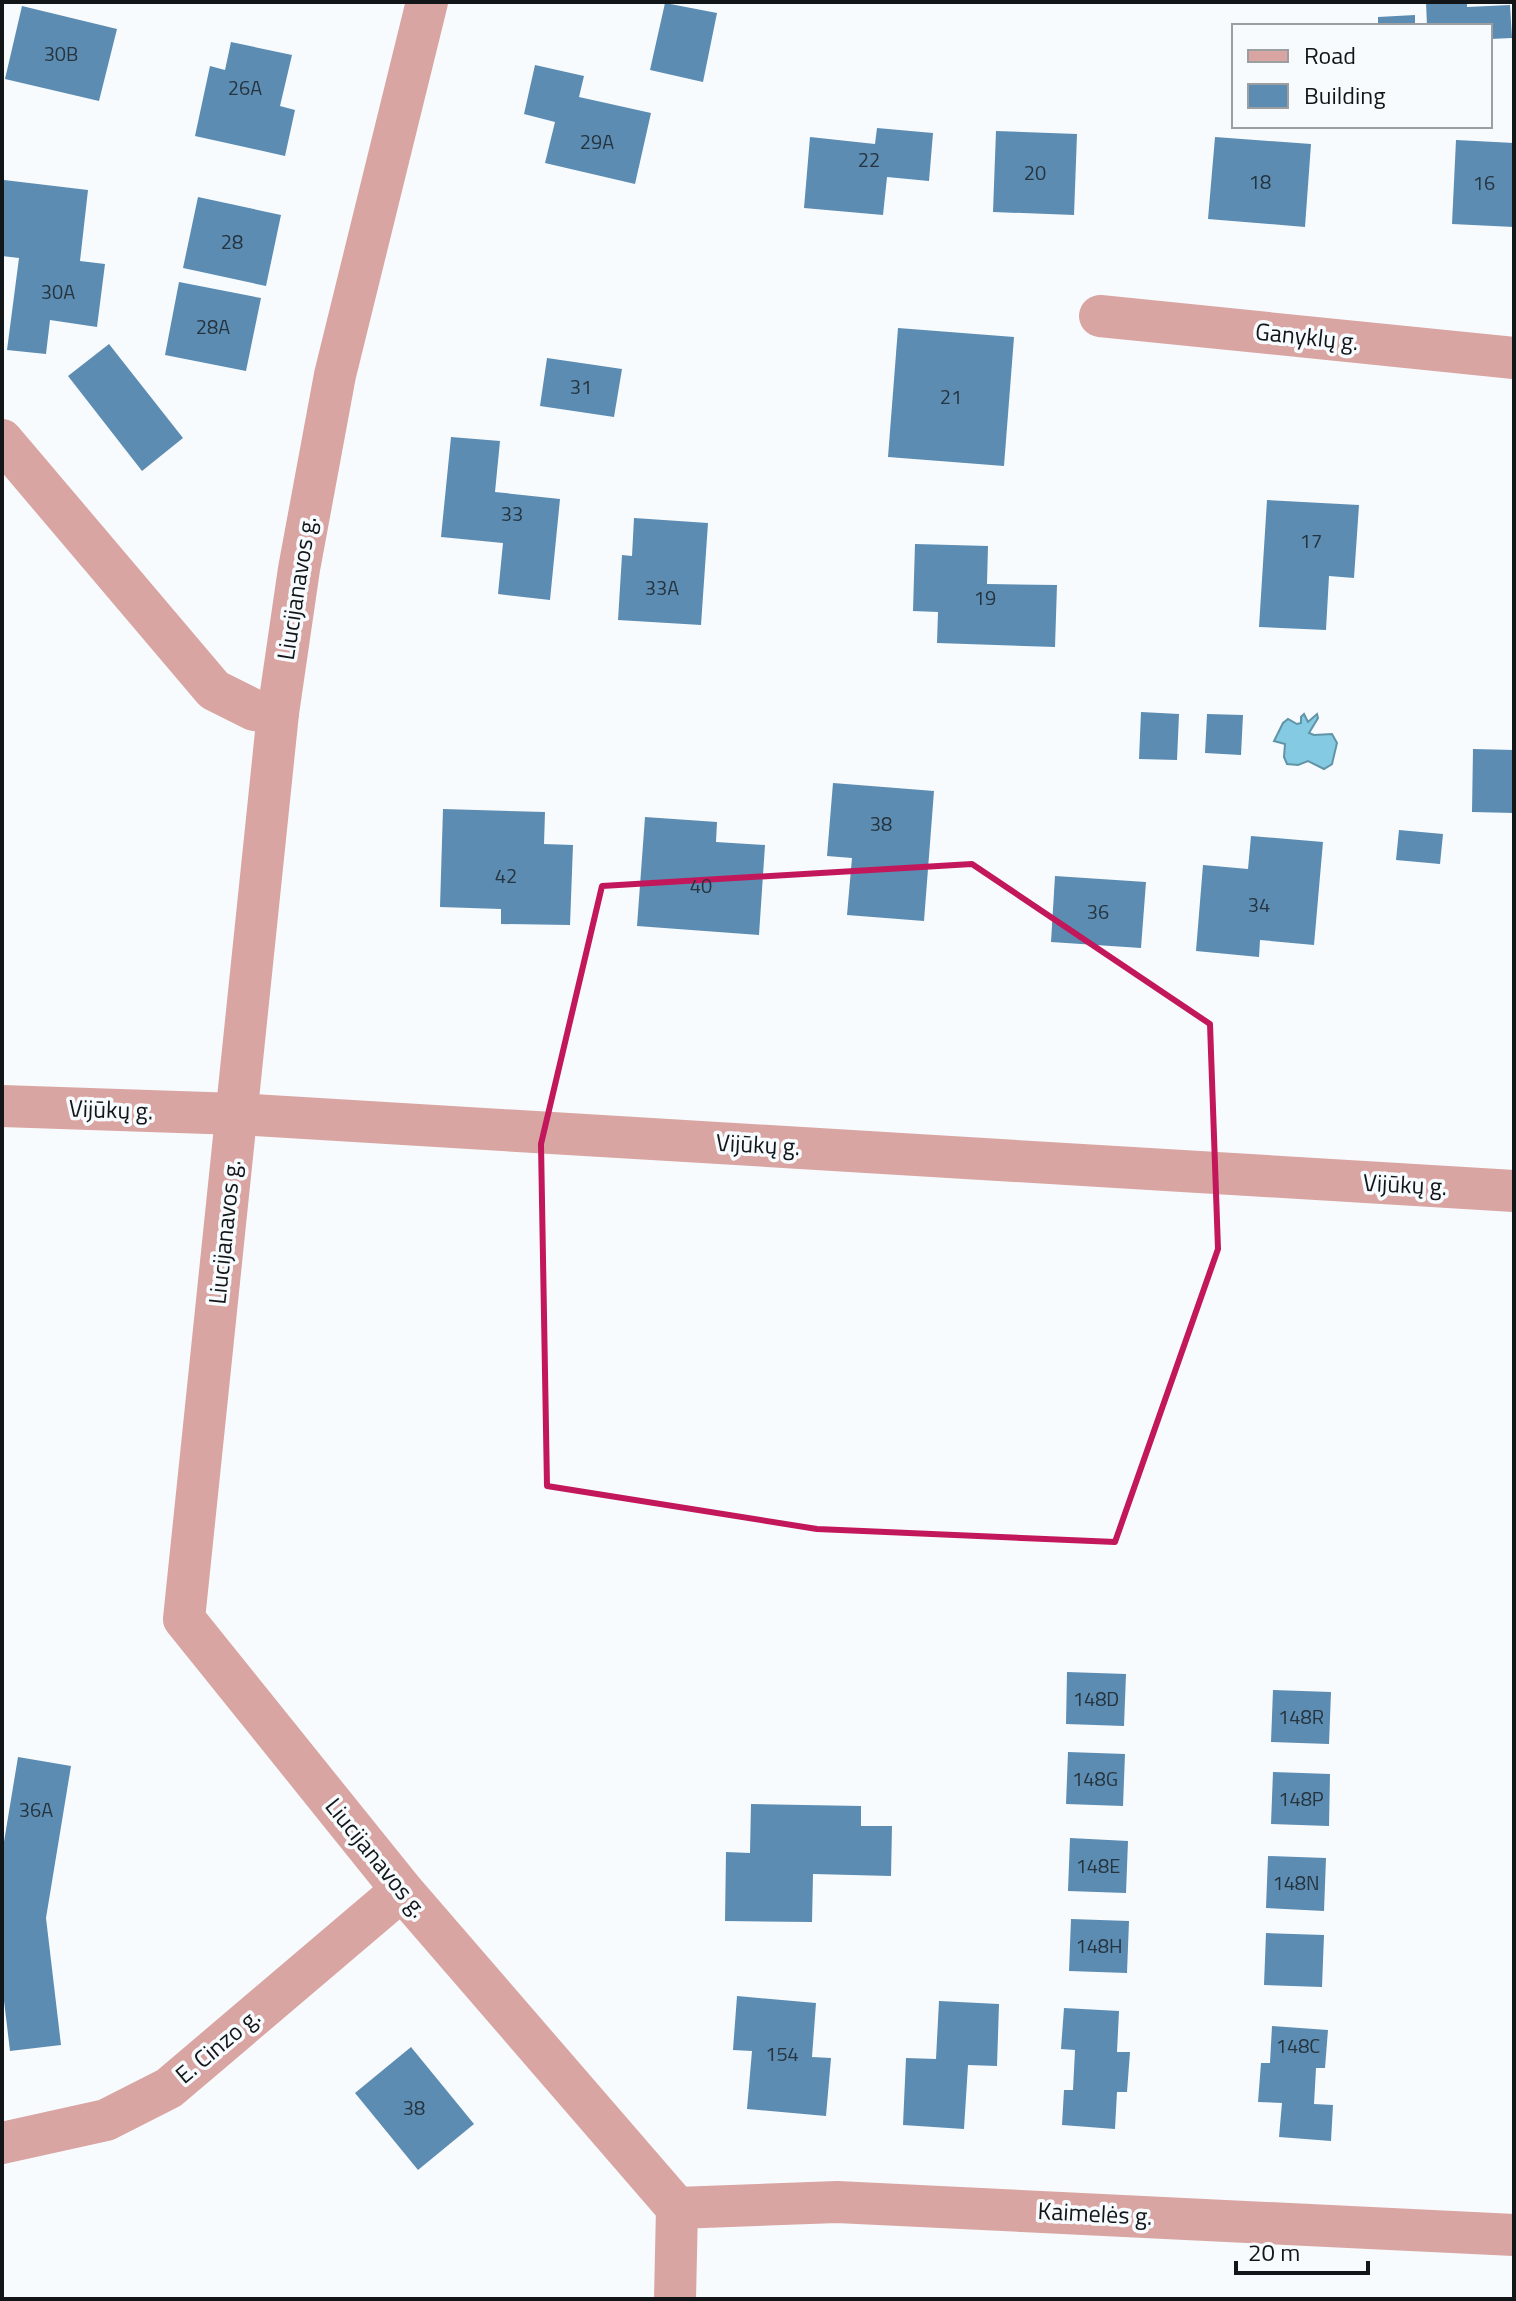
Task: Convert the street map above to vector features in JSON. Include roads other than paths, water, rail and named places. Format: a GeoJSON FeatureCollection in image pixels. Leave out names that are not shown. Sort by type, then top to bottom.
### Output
{"type":"FeatureCollection","features":[{"type":"Feature","properties":{"kind":"street","name":"Liucijanavos g."},"geometry":{"type":"LineString","coordinates":[[427,2],[335,375],[299,569],[278,713],[184,1619],[402,1890],[677,2208]]}},
{"type":"Feature","properties":{"kind":"street","name":"Ganyklų g."},"geometry":{"type":"LineString","coordinates":[[1100,316],[1514,358]]}},
{"type":"Feature","properties":{"kind":"street"},"geometry":{"type":"LineString","coordinates":[[2,440],[214,690],[254,710],[278,713]]}},
{"type":"Feature","properties":{"kind":"street","name":"Vijūkų g."},"geometry":{"type":"LineString","coordinates":[[2,1106],[237,1114],[1514,1191]]}},
{"type":"Feature","properties":{"kind":"street","name":"E. Cinzo g."},"geometry":{"type":"LineString","coordinates":[[2,2143],[106,2120],[169,2088],[402,1890]]}},
{"type":"Feature","properties":{"kind":"street","name":"Kaimelės g."},"geometry":{"type":"LineString","coordinates":[[677,2208],[837,2202],[1514,2235]]}},
{"type":"Feature","properties":{"kind":"street"},"geometry":{"type":"LineString","coordinates":[[675,2299],[677,2208]]}},
{"type":"Feature","properties":{"kind":"water"},"geometry":{"type":"Polygon","coordinates":[[[1304,714],[1308,722],[1317,714],[1318,718],[1309,733],[1332,734],[1337,743],[1332,764],[1324,769],[1308,761],[1298,765],[1287,764],[1285,744],[1274,741],[1283,723],[1288,719],[1301,723],[1304,714]]]}}]}
